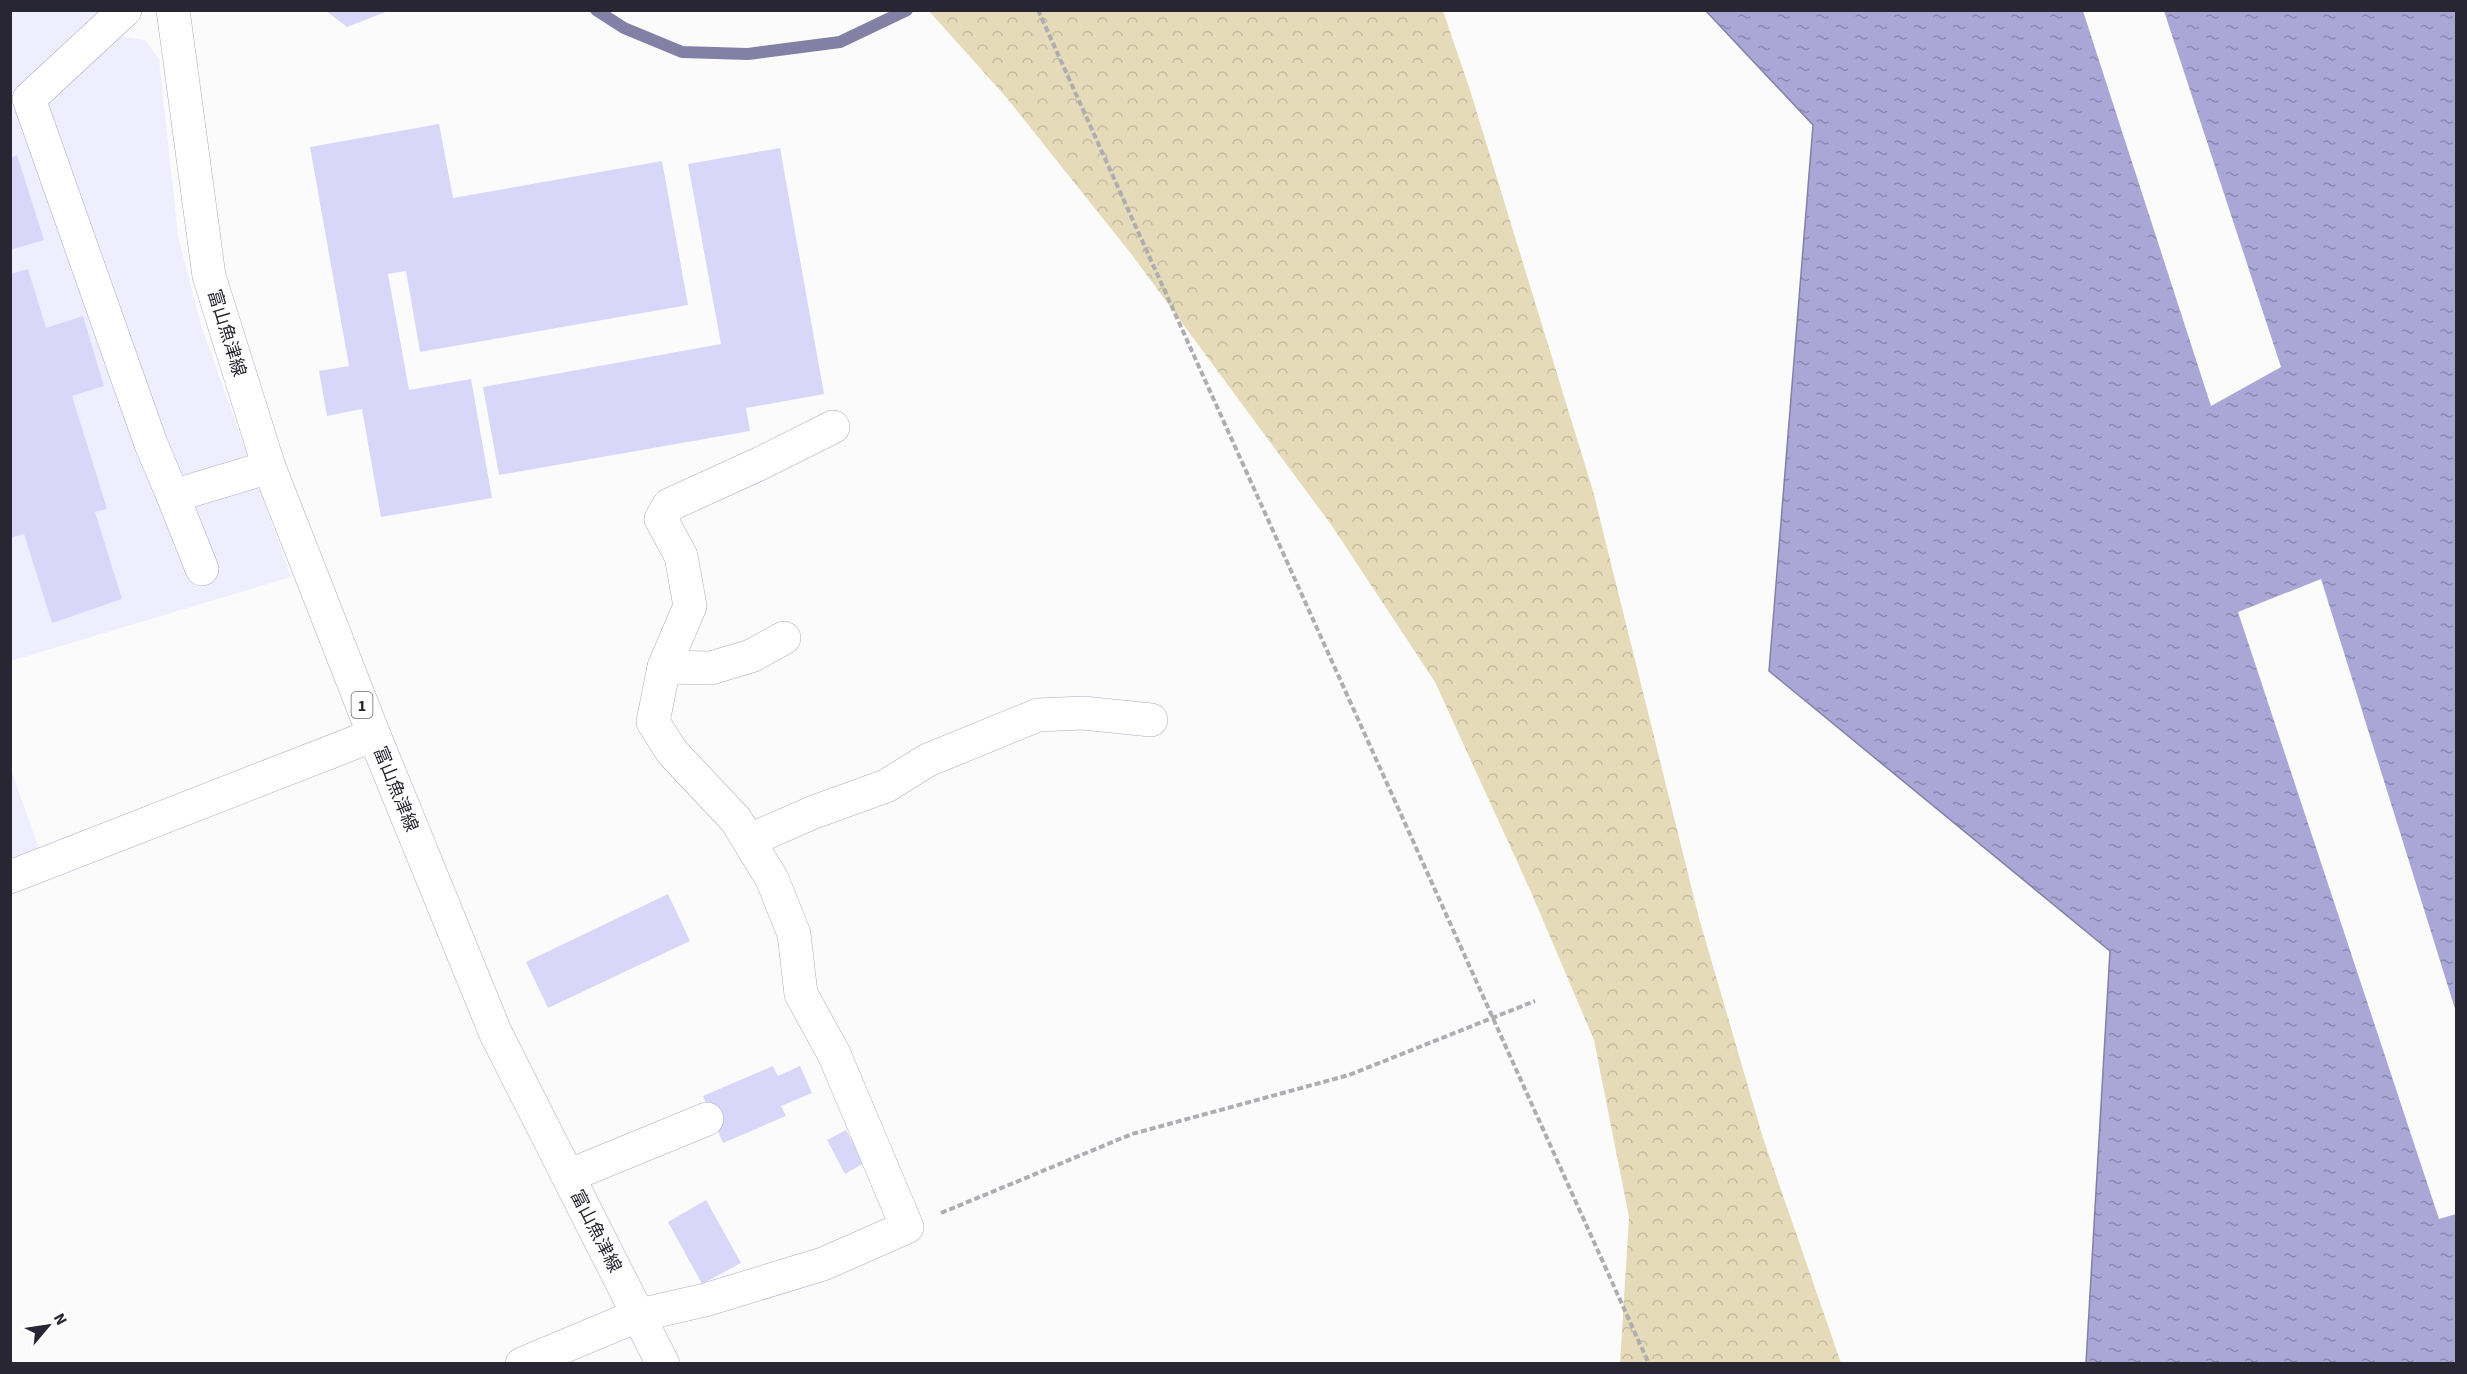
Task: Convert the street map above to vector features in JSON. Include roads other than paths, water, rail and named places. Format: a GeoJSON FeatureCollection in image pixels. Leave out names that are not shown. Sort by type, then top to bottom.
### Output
{"type":"FeatureCollection","features":[{"type":"Feature","properties":{"kind":"street"},"geometry":{"type":"LineString","coordinates":[[125,10],[20,102],[151,444],[202,569]]}},
{"type":"Feature","properties":{"kind":"street","name":"富山魚津線"},"geometry":{"type":"LineString","coordinates":[[173,10],[209,276],[269,467],[374,735],[496,1034],[663,1364]]}},
{"type":"Feature","properties":{"kind":"street"},"geometry":{"type":"LineString","coordinates":[[522,1364],[639,1316],[705,1300],[823,1264],[907,1227],[834,1054],[801,994],[794,934],[772,879],[736,820],[672,752],[653,722],[664,667],[690,606],[681,556],[661,519],[669,506],[833,427]]}},
{"type":"Feature","properties":{"kind":"street"},"geometry":{"type":"LineString","coordinates":[[173,496],[269,467]]}},
{"type":"Feature","properties":{"kind":"street"},"geometry":{"type":"LineString","coordinates":[[664,667],[711,668],[751,656],[784,638]]}},
{"type":"Feature","properties":{"kind":"street"},"geometry":{"type":"LineString","coordinates":[[750,840],[814,812],[886,786],[928,760],[1038,715],[1083,712],[1151,720]]}},
{"type":"Feature","properties":{"kind":"street"},"geometry":{"type":"LineString","coordinates":[[10,877],[374,735]]}},
{"type":"Feature","properties":{"kind":"street"},"geometry":{"type":"LineString","coordinates":[[568,1176],[707,1119]]}},
{"type":"Feature","properties":{"kind":"water"},"geometry":{"type":"Polygon","coordinates":[[[1706,11],[2456,11],[2456,1363],[2086,1363],[2110,951],[1769,671],[1813,125],[1706,11]]]}},
{"type":"Feature","properties":{"kind":"waterway"},"geometry":{"type":"LineString","coordinates":[[596,10],[624,28],[682,52],[748,54],[840,42],[907,10]]}}]}
